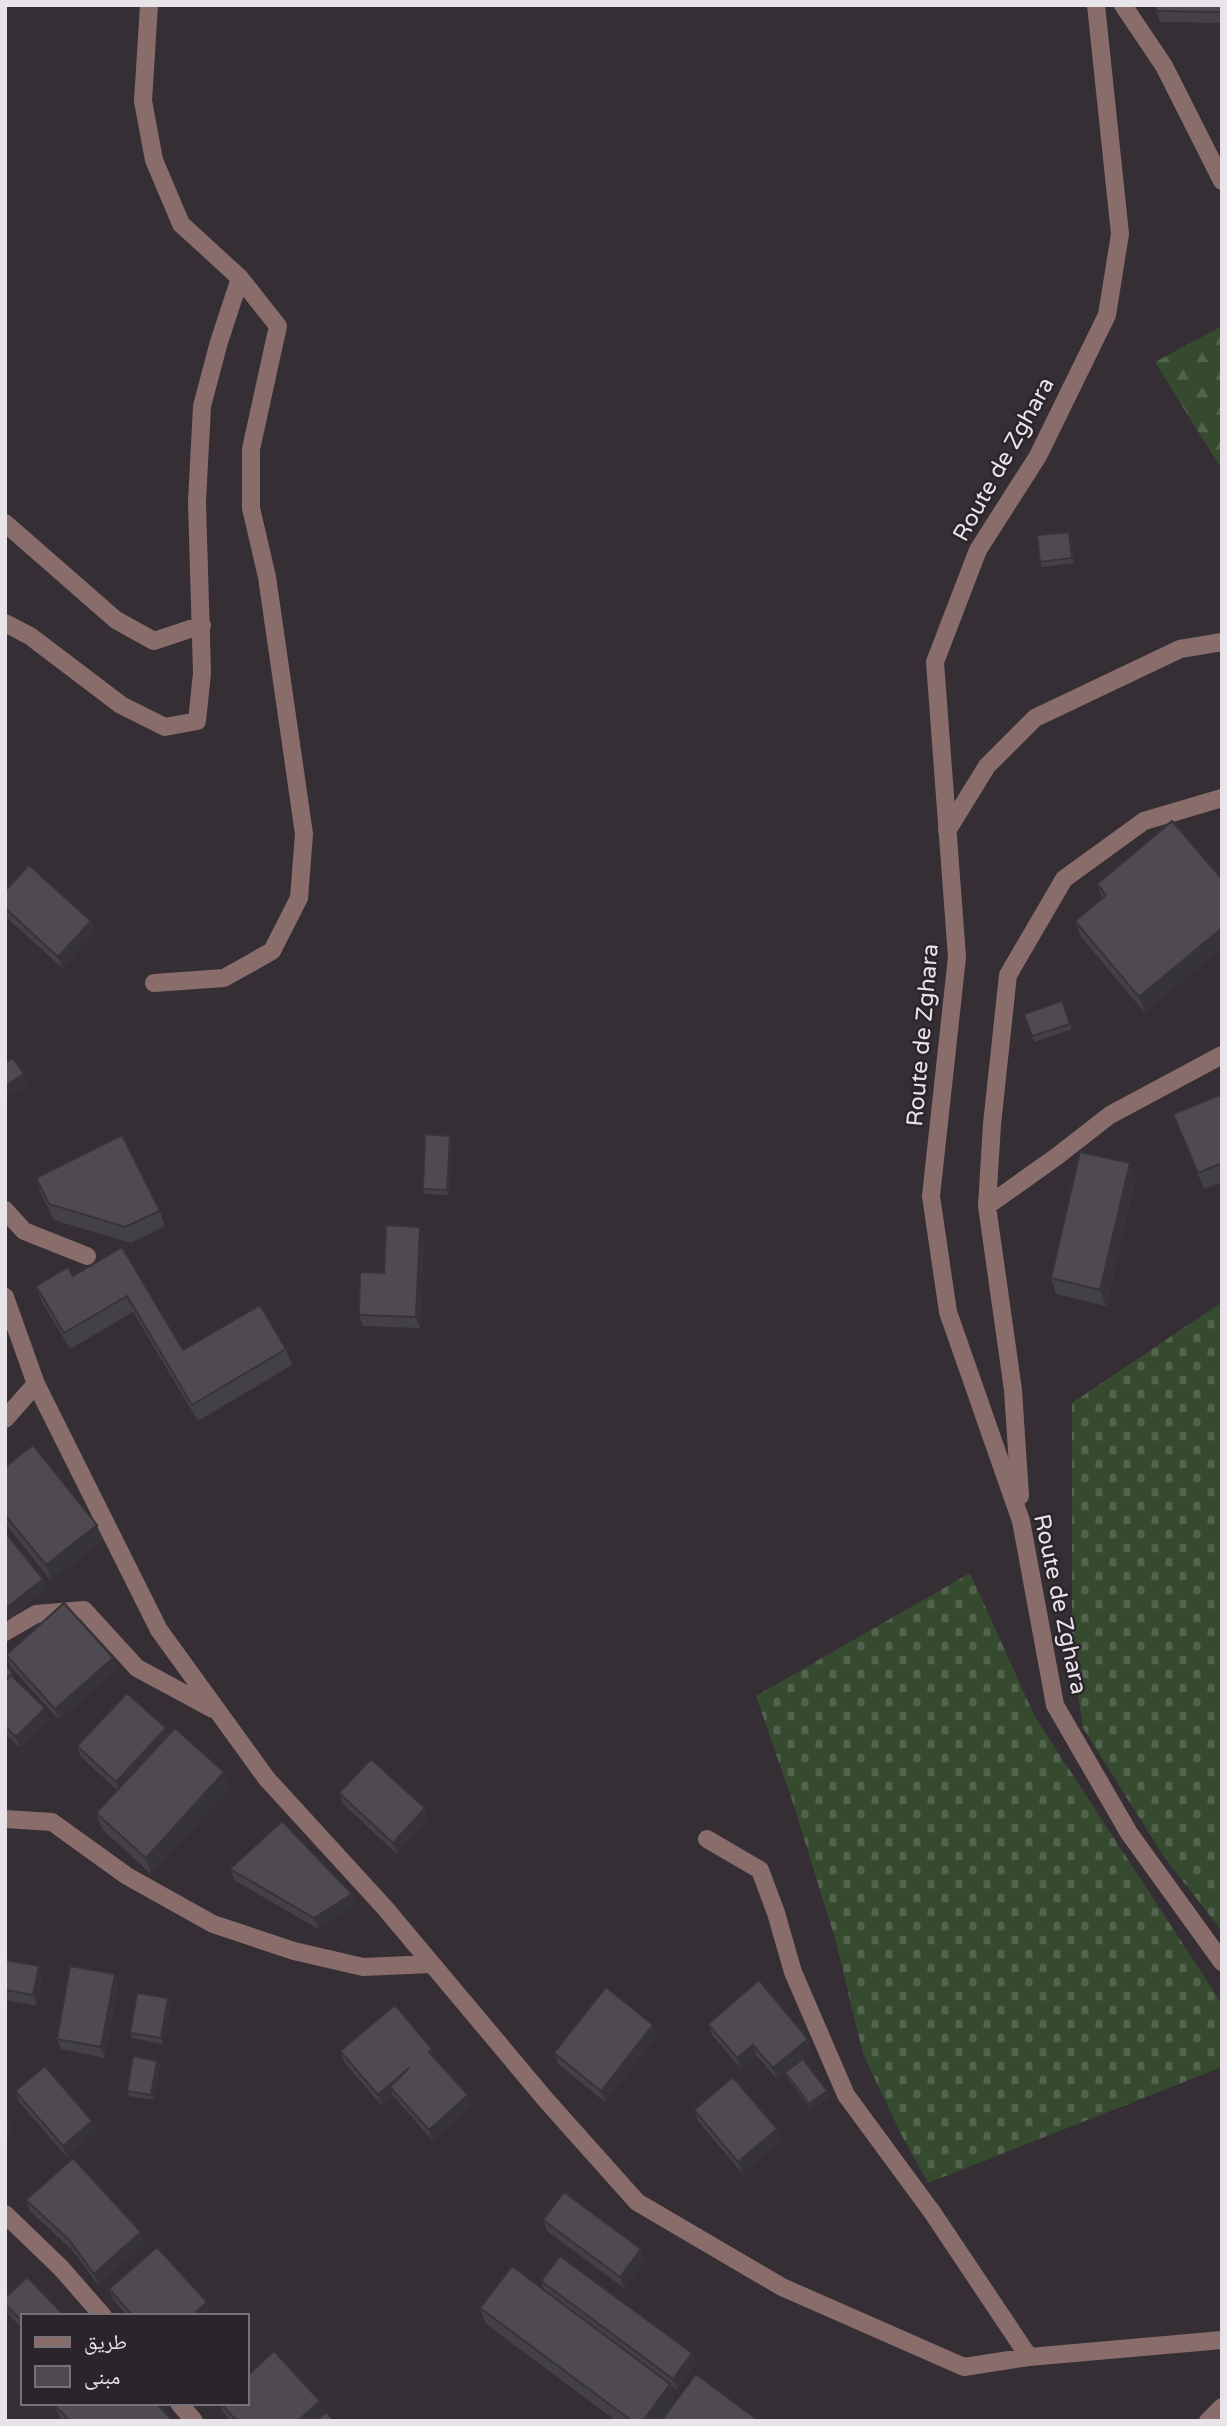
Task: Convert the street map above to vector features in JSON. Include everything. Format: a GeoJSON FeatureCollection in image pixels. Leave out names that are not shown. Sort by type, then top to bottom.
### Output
{"type":"FeatureCollection","features":[{"type":"Feature","properties":{"kind":"street"},"geometry":{"type":"LineString","coordinates":[[149,5],[143,101],[154,160],[180,224],[240,278],[278,326],[251,449],[251,508],[267,577],[304,834],[299,898],[272,951],[223,978],[154,983]]}},
{"type":"Feature","properties":{"kind":"street","name":"Route de Zghara"},"geometry":{"type":"LineString","coordinates":[[1096,5],[1120,234],[1107,315],[1038,456],[978,550],[935,662],[957,957],[931,1196],[948,1312],[1021,1521],[1055,1705],[1129,1833],[1222,1962]]}},
{"type":"Feature","properties":{"kind":"street"},"geometry":{"type":"LineString","coordinates":[[1123,5],[1164,66],[1222,181]]}},
{"type":"Feature","properties":{"kind":"street"},"geometry":{"type":"LineString","coordinates":[[5,623],[30,636],[121,705],[164,727],[197,721],[202,674],[197,502],[202,406],[240,278]]}},
{"type":"Feature","properties":{"kind":"street"},"geometry":{"type":"LineString","coordinates":[[5,523],[117,620],[154,641],[202,625]]}},
{"type":"Feature","properties":{"kind":"street"},"geometry":{"type":"LineString","coordinates":[[947,831],[987,766],[1035,718],[1180,649],[1222,642]]}},
{"type":"Feature","properties":{"kind":"street"},"geometry":{"type":"LineString","coordinates":[[1021,1521],[1013,1390],[987,1206],[992,1125],[1008,975],[1065,879],[1143,821],[1222,798]]}},
{"type":"Feature","properties":{"kind":"street"},"geometry":{"type":"LineString","coordinates":[[987,1206],[1110,1115],[1222,1055]]}},
{"type":"Feature","properties":{"kind":"street"},"geometry":{"type":"LineString","coordinates":[[5,1210],[24,1231],[88,1256]]}},
{"type":"Feature","properties":{"kind":"street"},"geometry":{"type":"LineString","coordinates":[[5,1297],[36,1384],[159,1630],[267,1780],[385,1908],[546,2101],[637,2202],[782,2287],[964,2367],[1029,2357],[1222,2340]]}},
{"type":"Feature","properties":{"kind":"street"},"geometry":{"type":"LineString","coordinates":[[5,1419],[36,1384]]}},
{"type":"Feature","properties":{"kind":"street"},"geometry":{"type":"LineString","coordinates":[[5,1632],[36,1614],[84,1610],[138,1668],[218,1712]]}},
{"type":"Feature","properties":{"kind":"street"},"geometry":{"type":"LineString","coordinates":[[5,1819],[52,1822],[127,1876],[213,1924],[294,1951],[363,1967],[431,1964]]}},
{"type":"Feature","properties":{"kind":"street"},"geometry":{"type":"LineString","coordinates":[[707,1839],[760,1870],[793,1972],[846,2095],[932,2213],[1029,2357]]}},
{"type":"Feature","properties":{"kind":"street"},"geometry":{"type":"LineString","coordinates":[[5,2214],[61,2268],[101,2314]]}},
{"type":"Feature","properties":{"kind":"street"},"geometry":{"type":"LineString","coordinates":[[181,2405],[194,2421]]}},
{"type":"Feature","properties":{"kind":"street"},"geometry":{"type":"LineString","coordinates":[[1208,2421],[1222,2407]]}},
{"type":"Feature","properties":{"kind":"green space"},"geometry":{"type":"Polygon","coordinates":[[[1222,326],[1222,470],[1155,362],[1222,326]]]}},
{"type":"Feature","properties":{"kind":"green space"},"geometry":{"type":"Polygon","coordinates":[[[1222,1302],[1222,1931],[1164,1857],[1083,1728],[1072,1659],[1072,1403],[1222,1302]]]}},
{"type":"Feature","properties":{"kind":"green space"},"geometry":{"type":"Polygon","coordinates":[[[970,1573],[1035,1717],[1222,2004],[1222,2067],[928,2183],[863,2054],[836,1942],[756,1696],[970,1573]]]}},
{"type":"Feature","properties":{"kind":"building"},"geometry":{"type":"Polygon","coordinates":[[[1156,5],[1222,5],[1222,12],[1156,11],[1156,5]]]}},
{"type":"Feature","properties":{"kind":"building"},"geometry":{"type":"Polygon","coordinates":[[[1220,77],[1222,77],[1221,152],[1220,77]]]}},
{"type":"Feature","properties":{"kind":"building"},"geometry":{"type":"Polygon","coordinates":[[[1069,532],[1072,558],[1040,562],[1037,535],[1069,532]]]}},
{"type":"Feature","properties":{"kind":"building"},"geometry":{"type":"Polygon","coordinates":[[[1172,821],[1222,879],[1222,928],[1139,997],[1075,921],[1106,895],[1097,884],[1172,821]]]}},
{"type":"Feature","properties":{"kind":"building"},"geometry":{"type":"Polygon","coordinates":[[[29,865],[91,921],[58,957],[5,908],[5,891],[29,865]]]}},
{"type":"Feature","properties":{"kind":"building"},"geometry":{"type":"Polygon","coordinates":[[[1062,1001],[1070,1024],[1032,1036],[1024,1014],[1062,1001]]]}},
{"type":"Feature","properties":{"kind":"building"},"geometry":{"type":"Polygon","coordinates":[[[13,1058],[24,1074],[5,1086],[5,1063],[13,1058]]]}},
{"type":"Feature","properties":{"kind":"building"},"geometry":{"type":"Polygon","coordinates":[[[1222,1094],[1222,1163],[1198,1173],[1173,1114],[1222,1094]]]}},
{"type":"Feature","properties":{"kind":"building"},"geometry":{"type":"Polygon","coordinates":[[[425,1134],[450,1136],[447,1190],[423,1189],[425,1134]]]}},
{"type":"Feature","properties":{"kind":"building"},"geometry":{"type":"Polygon","coordinates":[[[122,1135],[160,1211],[125,1227],[49,1204],[36,1178],[122,1135]]]}},
{"type":"Feature","properties":{"kind":"building"},"geometry":{"type":"Polygon","coordinates":[[[1080,1152],[1130,1163],[1100,1290],[1051,1278],[1080,1152]]]}},
{"type":"Feature","properties":{"kind":"building"},"geometry":{"type":"Polygon","coordinates":[[[386,1225],[420,1227],[416,1317],[359,1315],[360,1272],[384,1273],[386,1225]]]}},
{"type":"Feature","properties":{"kind":"building"},"geometry":{"type":"Polygon","coordinates":[[[122,1247],[183,1350],[260,1305],[286,1349],[192,1405],[127,1296],[64,1333],[36,1286],[68,1267],[73,1276],[122,1247]]]}},
{"type":"Feature","properties":{"kind":"building"},"geometry":{"type":"Polygon","coordinates":[[[33,1445],[97,1525],[46,1565],[5,1515],[5,1467],[33,1445]]]}},
{"type":"Feature","properties":{"kind":"building"},"geometry":{"type":"Polygon","coordinates":[[[5,1532],[43,1579],[5,1609],[5,1532]]]}},
{"type":"Feature","properties":{"kind":"building"},"geometry":{"type":"Polygon","coordinates":[[[64,1603],[113,1658],[55,1709],[6,1655],[64,1603]]]}},
{"type":"Feature","properties":{"kind":"building"},"geometry":{"type":"Polygon","coordinates":[[[5,1664],[13,1673],[5,1679],[5,1664]]]}},
{"type":"Feature","properties":{"kind":"building"},"geometry":{"type":"Polygon","coordinates":[[[11,1675],[45,1708],[16,1737],[5,1726],[5,1681],[11,1675]]]}},
{"type":"Feature","properties":{"kind":"building"},"geometry":{"type":"Polygon","coordinates":[[[127,1693],[166,1728],[116,1782],[77,1746],[127,1693]]]}},
{"type":"Feature","properties":{"kind":"building"},"geometry":{"type":"Polygon","coordinates":[[[175,1728],[224,1772],[146,1858],[96,1813],[175,1728]]]}},
{"type":"Feature","properties":{"kind":"building"},"geometry":{"type":"Polygon","coordinates":[[[371,1759],[425,1808],[393,1843],[339,1793],[371,1759]]]}},
{"type":"Feature","properties":{"kind":"building"},"geometry":{"type":"Polygon","coordinates":[[[282,1821],[352,1894],[314,1918],[230,1869],[282,1821]]]}},
{"type":"Feature","properties":{"kind":"building"},"geometry":{"type":"Polygon","coordinates":[[[5,1960],[39,1966],[33,1995],[5,1990],[5,1960]]]}},
{"type":"Feature","properties":{"kind":"building"},"geometry":{"type":"Polygon","coordinates":[[[70,1966],[115,1974],[101,2047],[57,2039],[70,1966]]]}},
{"type":"Feature","properties":{"kind":"building"},"geometry":{"type":"Polygon","coordinates":[[[759,1980],[808,2039],[773,2068],[753,2045],[737,2058],[708,2024],[759,1980]]]}},
{"type":"Feature","properties":{"kind":"building"},"geometry":{"type":"Polygon","coordinates":[[[606,1987],[653,2025],[601,2091],[554,2053],[606,1987]]]}},
{"type":"Feature","properties":{"kind":"building"},"geometry":{"type":"Polygon","coordinates":[[[137,1993],[168,1998],[161,2038],[130,2033],[137,1993]]]}},
{"type":"Feature","properties":{"kind":"building"},"geometry":{"type":"Polygon","coordinates":[[[395,2005],[432,2049],[429,2052],[468,2095],[429,2130],[390,2087],[409,2068],[378,2095],[340,2051],[395,2005]]]}},
{"type":"Feature","properties":{"kind":"building"},"geometry":{"type":"Polygon","coordinates":[[[133,2056],[157,2061],[151,2095],[127,2091],[133,2056]]]}},
{"type":"Feature","properties":{"kind":"building"},"geometry":{"type":"Polygon","coordinates":[[[803,2059],[827,2091],[809,2104],[785,2072],[803,2059]]]}},
{"type":"Feature","properties":{"kind":"building"},"geometry":{"type":"Polygon","coordinates":[[[45,2066],[92,2121],[63,2146],[15,2091],[45,2066]]]}},
{"type":"Feature","properties":{"kind":"building"},"geometry":{"type":"Polygon","coordinates":[[[733,2077],[777,2129],[738,2162],[694,2110],[733,2077]]]}},
{"type":"Feature","properties":{"kind":"building"},"geometry":{"type":"Polygon","coordinates":[[[73,2158],[141,2232],[94,2274],[69,2240],[26,2200],[73,2158]]]}},
{"type":"Feature","properties":{"kind":"building"},"geometry":{"type":"Polygon","coordinates":[[[564,2192],[641,2249],[620,2277],[543,2220],[564,2192]]]}},
{"type":"Feature","properties":{"kind":"building"},"geometry":{"type":"Polygon","coordinates":[[[157,2247],[207,2302],[194,2314],[131,2314],[109,2289],[157,2247]]]}},
{"type":"Feature","properties":{"kind":"building"},"geometry":{"type":"Polygon","coordinates":[[[560,2256],[692,2353],[673,2379],[541,2281],[560,2256]]]}},
{"type":"Feature","properties":{"kind":"building"},"geometry":{"type":"Polygon","coordinates":[[[512,2266],[670,2384],[643,2421],[632,2421],[480,2308],[512,2266]]]}},
{"type":"Feature","properties":{"kind":"building"},"geometry":{"type":"Polygon","coordinates":[[[27,2277],[63,2314],[21,2314],[21,2320],[5,2304],[5,2298],[27,2277]]]}},
{"type":"Feature","properties":{"kind":"building"},"geometry":{"type":"Polygon","coordinates":[[[274,2351],[320,2401],[298,2421],[237,2421],[222,2405],[248,2405],[248,2375],[274,2351]]]}},
{"type":"Feature","properties":{"kind":"building"},"geometry":{"type":"Polygon","coordinates":[[[696,2374],[759,2421],[661,2421],[696,2374]]]}},
{"type":"Feature","properties":{"kind":"building"},"geometry":{"type":"Polygon","coordinates":[[[158,2405],[173,2421],[70,2421],[55,2406],[158,2405]]]}},
{"type":"Feature","properties":{"kind":"building"},"geometry":{"type":"Polygon","coordinates":[[[326,2412],[334,2421],[316,2421],[326,2412]]]}}]}
